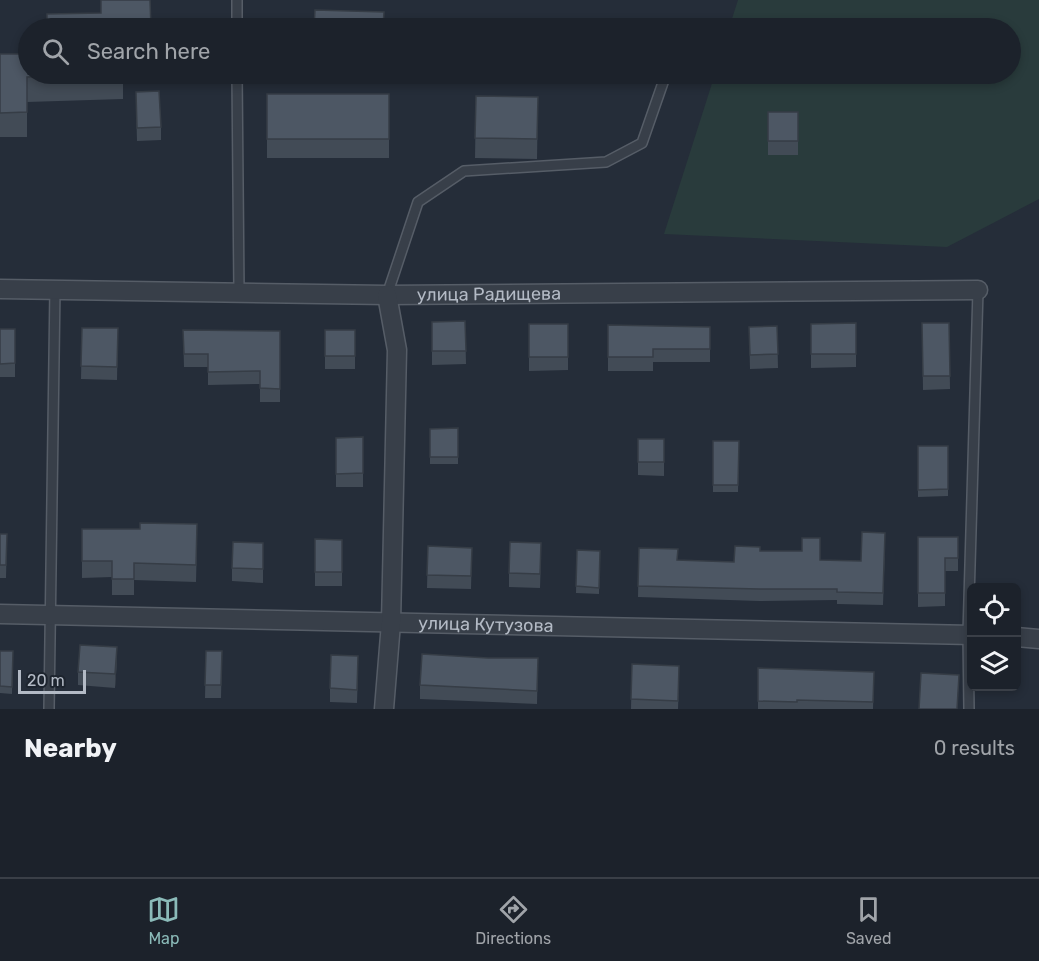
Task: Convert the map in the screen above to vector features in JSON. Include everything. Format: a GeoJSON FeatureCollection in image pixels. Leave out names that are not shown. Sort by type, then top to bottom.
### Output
{"type":"FeatureCollection","features":[{"type":"Feature","properties":{"kind":"street","name":"улица Радищева"},"geometry":{"type":"LineString","coordinates":[[0,289],[55,288],[387,295],[978,290]]}},
{"type":"Feature","properties":{"kind":"street"},"geometry":{"type":"LineString","coordinates":[[384,709],[391,623],[397,350],[387,295]]}},
{"type":"Feature","properties":{"kind":"street","name":"улица Кутузова"},"geometry":{"type":"LineString","coordinates":[[0,614],[967,634]]}},
{"type":"Feature","properties":{"kind":"street"},"geometry":{"type":"LineString","coordinates":[[1021,637],[1039,639]]}},
{"type":"Feature","properties":{"kind":"lane"},"geometry":{"type":"LineString","coordinates":[[237,0],[237,18]]}},
{"type":"Feature","properties":{"kind":"lane"},"geometry":{"type":"LineString","coordinates":[[237,84],[239,292]]}},
{"type":"Feature","properties":{"kind":"lane"},"geometry":{"type":"LineString","coordinates":[[387,295],[418,202],[464,171],[606,162],[642,142],[662,84]]}},
{"type":"Feature","properties":{"kind":"lane"},"geometry":{"type":"LineString","coordinates":[[49,709],[55,288]]}},
{"type":"Feature","properties":{"kind":"lane"},"geometry":{"type":"LineString","coordinates":[[971,583],[978,290]]}},
{"type":"Feature","properties":{"kind":"lane"},"geometry":{"type":"LineString","coordinates":[[969,709],[970,637]]}},
{"type":"Feature","properties":{"kind":"shaded area"},"geometry":{"type":"Polygon","coordinates":[[[738,0],[1039,0],[1039,199],[947,247],[664,234],[712,84],[1021,84],[1021,18],[732,18],[738,0]]]}},
{"type":"Feature","properties":{"kind":"building"},"geometry":{"type":"Polygon","coordinates":[[[101,0],[150,0],[151,18],[47,18],[47,14],[101,13],[101,0]]]}},
{"type":"Feature","properties":{"kind":"building"},"geometry":{"type":"Polygon","coordinates":[[[315,10],[384,12],[384,18],[315,18],[315,10]]]}},
{"type":"Feature","properties":{"kind":"building"},"geometry":{"type":"Polygon","coordinates":[[[0,54],[18,54],[18,84],[27,84],[27,112],[0,113],[0,54]]]}},
{"type":"Feature","properties":{"kind":"building"},"geometry":{"type":"Polygon","coordinates":[[[159,91],[161,127],[137,128],[136,92],[159,91]]]}},
{"type":"Feature","properties":{"kind":"building"},"geometry":{"type":"Polygon","coordinates":[[[267,94],[389,94],[389,139],[267,139],[267,94]]]}},
{"type":"Feature","properties":{"kind":"building"},"geometry":{"type":"Polygon","coordinates":[[[476,96],[538,97],[537,139],[475,138],[476,96]]]}},
{"type":"Feature","properties":{"kind":"building"},"geometry":{"type":"Polygon","coordinates":[[[768,112],[798,112],[798,141],[768,141],[768,112]]]}},
{"type":"Feature","properties":{"kind":"building"},"geometry":{"type":"Polygon","coordinates":[[[465,321],[466,351],[432,351],[432,322],[465,321]]]}},
{"type":"Feature","properties":{"kind":"building"},"geometry":{"type":"Polygon","coordinates":[[[856,323],[856,354],[811,354],[811,324],[856,323]]]}},
{"type":"Feature","properties":{"kind":"building"},"geometry":{"type":"Polygon","coordinates":[[[922,323],[949,323],[950,376],[923,376],[922,323]]]}},
{"type":"Feature","properties":{"kind":"building"},"geometry":{"type":"Polygon","coordinates":[[[529,324],[568,324],[568,357],[529,357],[529,324]]]}},
{"type":"Feature","properties":{"kind":"building"},"geometry":{"type":"Polygon","coordinates":[[[608,325],[710,327],[710,349],[653,349],[653,357],[608,357],[608,325]]]}},
{"type":"Feature","properties":{"kind":"building"},"geometry":{"type":"Polygon","coordinates":[[[777,326],[778,354],[750,355],[749,327],[777,326]]]}},
{"type":"Feature","properties":{"kind":"building"},"geometry":{"type":"Polygon","coordinates":[[[82,328],[118,328],[117,367],[81,366],[82,328]]]}},
{"type":"Feature","properties":{"kind":"building"},"geometry":{"type":"Polygon","coordinates":[[[0,329],[15,329],[15,363],[0,364],[0,329]]]}},
{"type":"Feature","properties":{"kind":"building"},"geometry":{"type":"Polygon","coordinates":[[[183,330],[280,331],[280,389],[260,388],[260,371],[208,372],[208,354],[184,354],[183,330]]]}},
{"type":"Feature","properties":{"kind":"building"},"geometry":{"type":"Polygon","coordinates":[[[325,330],[355,330],[355,356],[325,356],[325,330]]]}},
{"type":"Feature","properties":{"kind":"building"},"geometry":{"type":"Polygon","coordinates":[[[458,428],[458,457],[430,457],[430,429],[458,428]]]}},
{"type":"Feature","properties":{"kind":"building"},"geometry":{"type":"Polygon","coordinates":[[[363,437],[363,473],[336,474],[336,438],[363,437]]]}},
{"type":"Feature","properties":{"kind":"building"},"geometry":{"type":"Polygon","coordinates":[[[638,439],[664,439],[664,462],[638,462],[638,439]]]}},
{"type":"Feature","properties":{"kind":"building"},"geometry":{"type":"Polygon","coordinates":[[[713,441],[739,441],[738,485],[713,485],[713,441]]]}},
{"type":"Feature","properties":{"kind":"building"},"geometry":{"type":"Polygon","coordinates":[[[918,446],[948,446],[948,489],[918,490],[918,446]]]}},
{"type":"Feature","properties":{"kind":"building"},"geometry":{"type":"Polygon","coordinates":[[[140,523],[197,524],[196,565],[134,563],[134,579],[112,579],[112,561],[82,561],[82,529],[140,529],[140,523]]]}},
{"type":"Feature","properties":{"kind":"building"},"geometry":{"type":"Polygon","coordinates":[[[862,532],[885,533],[883,593],[837,592],[837,589],[638,586],[639,548],[678,549],[677,560],[734,562],[735,546],[760,547],[760,551],[802,551],[802,538],[820,538],[820,560],[861,561],[862,532]]]}},
{"type":"Feature","properties":{"kind":"building"},"geometry":{"type":"Polygon","coordinates":[[[0,534],[7,534],[6,565],[0,565],[0,534]]]}},
{"type":"Feature","properties":{"kind":"building"},"geometry":{"type":"Polygon","coordinates":[[[918,537],[958,537],[958,558],[945,558],[945,593],[918,593],[918,537]]]}},
{"type":"Feature","properties":{"kind":"building"},"geometry":{"type":"Polygon","coordinates":[[[315,539],[342,540],[342,572],[315,572],[315,539]]]}},
{"type":"Feature","properties":{"kind":"building"},"geometry":{"type":"Polygon","coordinates":[[[233,542],[263,543],[263,569],[232,568],[233,542]]]}},
{"type":"Feature","properties":{"kind":"building"},"geometry":{"type":"Polygon","coordinates":[[[510,542],[541,543],[540,574],[509,573],[510,542]]]}},
{"type":"Feature","properties":{"kind":"building"},"geometry":{"type":"Polygon","coordinates":[[[428,546],[472,548],[471,576],[427,575],[428,546]]]}},
{"type":"Feature","properties":{"kind":"building"},"geometry":{"type":"Polygon","coordinates":[[[577,550],[600,551],[599,588],[576,586],[577,550]]]}},
{"type":"Feature","properties":{"kind":"building"},"geometry":{"type":"Polygon","coordinates":[[[80,645],[117,647],[115,674],[78,672],[80,645]]]}},
{"type":"Feature","properties":{"kind":"building"},"geometry":{"type":"Polygon","coordinates":[[[0,651],[13,651],[12,687],[0,686],[0,651]]]}},
{"type":"Feature","properties":{"kind":"building"},"geometry":{"type":"Polygon","coordinates":[[[206,651],[222,651],[221,685],[205,685],[206,651]]]}},
{"type":"Feature","properties":{"kind":"building"},"geometry":{"type":"Polygon","coordinates":[[[422,654],[538,658],[537,691],[420,685],[422,654]]]}},
{"type":"Feature","properties":{"kind":"building"},"geometry":{"type":"Polygon","coordinates":[[[331,655],[358,656],[357,690],[330,688],[331,655]]]}},
{"type":"Feature","properties":{"kind":"building"},"geometry":{"type":"Polygon","coordinates":[[[632,664],[679,666],[678,701],[631,699],[632,664]]]}},
{"type":"Feature","properties":{"kind":"building"},"geometry":{"type":"Polygon","coordinates":[[[758,668],[874,672],[873,702],[758,701],[758,668]]]}},
{"type":"Feature","properties":{"kind":"building"},"geometry":{"type":"Polygon","coordinates":[[[921,673],[959,675],[957,709],[919,709],[921,673]]]}}]}
